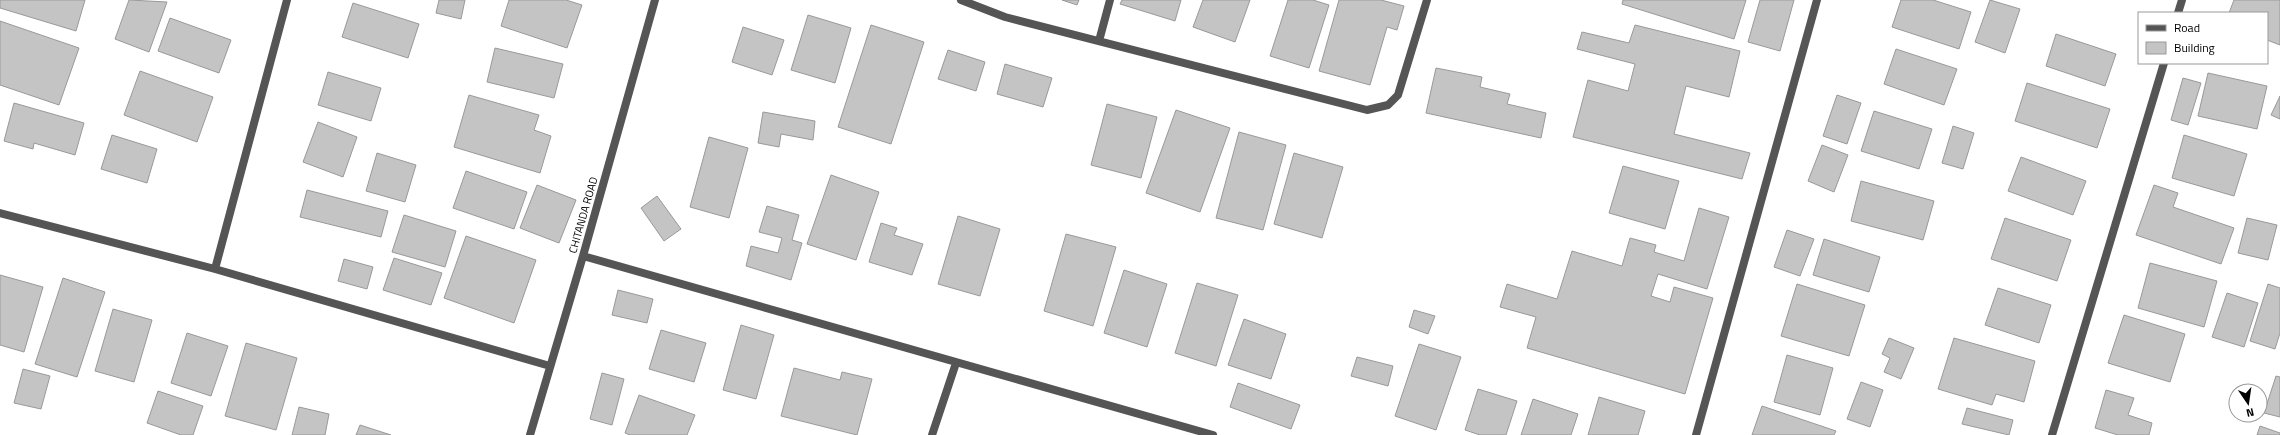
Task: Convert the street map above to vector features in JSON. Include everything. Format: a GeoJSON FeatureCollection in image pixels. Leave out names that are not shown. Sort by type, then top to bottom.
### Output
{"type":"FeatureCollection","features":[{"type":"Feature","properties":{"kind":"street"},"geometry":{"type":"LineString","coordinates":[[215,269],[287,0]]}},
{"type":"Feature","properties":{"kind":"street","name":"CHITANDA ROAD"},"geometry":{"type":"LineString","coordinates":[[530,435],[583,256],[655,0]]}},
{"type":"Feature","properties":{"kind":"street"},"geometry":{"type":"LineString","coordinates":[[962,0],[1005,17],[1367,110],[1388,105],[1398,95],[1427,0]]}},
{"type":"Feature","properties":{"kind":"street"},"geometry":{"type":"LineString","coordinates":[[1099,42],[1110,0]]}},
{"type":"Feature","properties":{"kind":"street"},"geometry":{"type":"LineString","coordinates":[[1696,435],[1817,0]]}},
{"type":"Feature","properties":{"kind":"street"},"geometry":{"type":"LineString","coordinates":[[2178,12],[2182,0]]}},
{"type":"Feature","properties":{"kind":"street"},"geometry":{"type":"LineString","coordinates":[[2052,435],[2164,64]]}},
{"type":"Feature","properties":{"kind":"street"},"geometry":{"type":"LineString","coordinates":[[0,214],[215,269],[550,366]]}},
{"type":"Feature","properties":{"kind":"street"},"geometry":{"type":"LineString","coordinates":[[583,256],[1213,435]]}},
{"type":"Feature","properties":{"kind":"street"},"geometry":{"type":"LineString","coordinates":[[932,435],[956,363]]}},
{"type":"Feature","properties":{"kind":"building"},"geometry":{"type":"Polygon","coordinates":[[[0,0],[85,0],[76,31],[0,8],[0,0]]]}},
{"type":"Feature","properties":{"kind":"building"},"geometry":{"type":"Polygon","coordinates":[[[129,0],[167,2],[149,52],[115,39],[129,0]]]}},
{"type":"Feature","properties":{"kind":"building"},"geometry":{"type":"Polygon","coordinates":[[[439,0],[465,0],[461,19],[436,13],[439,0]]]}},
{"type":"Feature","properties":{"kind":"building"},"geometry":{"type":"Polygon","coordinates":[[[509,0],[566,0],[582,5],[567,48],[501,26],[509,0]]]}},
{"type":"Feature","properties":{"kind":"building"},"geometry":{"type":"Polygon","coordinates":[[[1062,0],[1079,0],[1077,5],[1062,0]]]}},
{"type":"Feature","properties":{"kind":"building"},"geometry":{"type":"Polygon","coordinates":[[[1122,0],[1181,0],[1175,21],[1120,4],[1122,0]]]}},
{"type":"Feature","properties":{"kind":"building"},"geometry":{"type":"Polygon","coordinates":[[[1203,0],[1250,0],[1235,42],[1193,27],[1203,0]]]}},
{"type":"Feature","properties":{"kind":"building"},"geometry":{"type":"Polygon","coordinates":[[[1288,0],[1313,0],[1329,5],[1309,68],[1270,56],[1288,0]]]}},
{"type":"Feature","properties":{"kind":"building"},"geometry":{"type":"Polygon","coordinates":[[[1339,0],[1381,0],[1404,6],[1397,30],[1387,27],[1370,85],[1319,71],[1339,0]]]}},
{"type":"Feature","properties":{"kind":"building"},"geometry":{"type":"Polygon","coordinates":[[[1623,0],[1746,0],[1734,39],[1622,4],[1623,0]]]}},
{"type":"Feature","properties":{"kind":"building"},"geometry":{"type":"Polygon","coordinates":[[[1760,0],[1794,0],[1780,51],[1748,42],[1760,0]]]}},
{"type":"Feature","properties":{"kind":"building"},"geometry":{"type":"Polygon","coordinates":[[[1901,0],[1933,0],[1971,12],[1959,49],[1892,27],[1901,0]]]}},
{"type":"Feature","properties":{"kind":"building"},"geometry":{"type":"Polygon","coordinates":[[[1990,0],[2020,9],[2005,53],[1975,42],[1990,0]]]}},
{"type":"Feature","properties":{"kind":"building"},"geometry":{"type":"Polygon","coordinates":[[[2234,0],[2280,0],[2280,45],[2268,40],[2268,12],[2229,12],[2234,0]]]}},
{"type":"Feature","properties":{"kind":"building"},"geometry":{"type":"Polygon","coordinates":[[[353,3],[419,24],[408,58],[342,37],[353,3]]]}},
{"type":"Feature","properties":{"kind":"building"},"geometry":{"type":"Polygon","coordinates":[[[808,15],[851,28],[835,83],[791,70],[808,15]]]}},
{"type":"Feature","properties":{"kind":"building"},"geometry":{"type":"Polygon","coordinates":[[[170,18],[231,40],[219,73],[158,51],[170,18]]]}},
{"type":"Feature","properties":{"kind":"building"},"geometry":{"type":"Polygon","coordinates":[[[0,21],[79,48],[59,105],[0,85],[0,21]]]}},
{"type":"Feature","properties":{"kind":"building"},"geometry":{"type":"Polygon","coordinates":[[[871,25],[924,42],[891,144],[838,127],[871,25]]]}},
{"type":"Feature","properties":{"kind":"building"},"geometry":{"type":"Polygon","coordinates":[[[1635,25],[1740,51],[1729,97],[1686,86],[1674,134],[1750,153],[1742,179],[1573,137],[1588,80],[1628,91],[1635,64],[1577,49],[1582,32],[1629,43],[1635,25]]]}},
{"type":"Feature","properties":{"kind":"building"},"geometry":{"type":"Polygon","coordinates":[[[743,27],[784,40],[772,75],[732,62],[743,27]]]}},
{"type":"Feature","properties":{"kind":"building"},"geometry":{"type":"Polygon","coordinates":[[[2056,34],[2116,54],[2105,86],[2046,66],[2056,34]]]}},
{"type":"Feature","properties":{"kind":"building"},"geometry":{"type":"Polygon","coordinates":[[[495,48],[563,64],[554,98],[487,82],[495,48]]]}},
{"type":"Feature","properties":{"kind":"building"},"geometry":{"type":"Polygon","coordinates":[[[1896,49],[1957,69],[1944,105],[1884,84],[1896,49]]]}},
{"type":"Feature","properties":{"kind":"building"},"geometry":{"type":"Polygon","coordinates":[[[948,50],[985,62],[976,91],[938,79],[948,50]]]}},
{"type":"Feature","properties":{"kind":"building"},"geometry":{"type":"Polygon","coordinates":[[[1005,64],[1052,78],[1043,107],[997,94],[1005,64]]]}},
{"type":"Feature","properties":{"kind":"building"},"geometry":{"type":"Polygon","coordinates":[[[1436,68],[1482,77],[1480,87],[1510,94],[1507,104],[1546,113],[1541,138],[1426,113],[1436,68]]]}},
{"type":"Feature","properties":{"kind":"building"},"geometry":{"type":"Polygon","coordinates":[[[140,71],[213,97],[197,142],[124,115],[140,71]]]}},
{"type":"Feature","properties":{"kind":"building"},"geometry":{"type":"Polygon","coordinates":[[[328,72],[381,88],[371,121],[318,105],[328,72]]]}},
{"type":"Feature","properties":{"kind":"building"},"geometry":{"type":"Polygon","coordinates":[[[2208,73],[2267,86],[2257,129],[2198,116],[2208,73]]]}},
{"type":"Feature","properties":{"kind":"building"},"geometry":{"type":"Polygon","coordinates":[[[2183,78],[2201,83],[2188,125],[2171,120],[2183,78]]]}},
{"type":"Feature","properties":{"kind":"building"},"geometry":{"type":"Polygon","coordinates":[[[2027,83],[2110,109],[2097,148],[2015,121],[2027,83]]]}},
{"type":"Feature","properties":{"kind":"building"},"geometry":{"type":"Polygon","coordinates":[[[469,95],[539,115],[534,130],[551,136],[540,173],[454,147],[469,95]]]}},
{"type":"Feature","properties":{"kind":"building"},"geometry":{"type":"Polygon","coordinates":[[[1837,95],[1861,103],[1847,144],[1823,136],[1837,95]]]}},
{"type":"Feature","properties":{"kind":"building"},"geometry":{"type":"Polygon","coordinates":[[[2280,96],[2280,119],[2271,115],[2280,96]]]}},
{"type":"Feature","properties":{"kind":"building"},"geometry":{"type":"Polygon","coordinates":[[[14,103],[84,123],[75,155],[34,143],[33,149],[4,141],[14,103]]]}},
{"type":"Feature","properties":{"kind":"building"},"geometry":{"type":"Polygon","coordinates":[[[1107,104],[1157,117],[1141,178],[1091,165],[1107,104]]]}},
{"type":"Feature","properties":{"kind":"building"},"geometry":{"type":"Polygon","coordinates":[[[1176,110],[1230,128],[1200,212],[1146,193],[1176,110]]]}},
{"type":"Feature","properties":{"kind":"building"},"geometry":{"type":"Polygon","coordinates":[[[1874,111],[1932,129],[1919,169],[1861,151],[1874,111]]]}},
{"type":"Feature","properties":{"kind":"building"},"geometry":{"type":"Polygon","coordinates":[[[763,112],[815,121],[813,140],[781,134],[779,147],[758,143],[763,112]]]}},
{"type":"Feature","properties":{"kind":"building"},"geometry":{"type":"Polygon","coordinates":[[[318,122],[357,137],[343,177],[303,162],[318,122]]]}},
{"type":"Feature","properties":{"kind":"building"},"geometry":{"type":"Polygon","coordinates":[[[1953,126],[1974,133],[1963,169],[1942,163],[1953,126]]]}},
{"type":"Feature","properties":{"kind":"building"},"geometry":{"type":"Polygon","coordinates":[[[1239,132],[1286,145],[1263,230],[1216,218],[1239,132]]]}},
{"type":"Feature","properties":{"kind":"building"},"geometry":{"type":"Polygon","coordinates":[[[112,135],[157,149],[147,183],[101,169],[112,135]]]}},
{"type":"Feature","properties":{"kind":"building"},"geometry":{"type":"Polygon","coordinates":[[[2184,135],[2247,154],[2234,196],[2172,178],[2184,135]]]}},
{"type":"Feature","properties":{"kind":"building"},"geometry":{"type":"Polygon","coordinates":[[[709,137],[748,148],[729,218],[690,207],[709,137]]]}},
{"type":"Feature","properties":{"kind":"building"},"geometry":{"type":"Polygon","coordinates":[[[1822,145],[1848,155],[1834,192],[1808,181],[1822,145]]]}},
{"type":"Feature","properties":{"kind":"building"},"geometry":{"type":"Polygon","coordinates":[[[377,153],[416,165],[405,202],[366,191],[377,153]]]}},
{"type":"Feature","properties":{"kind":"building"},"geometry":{"type":"Polygon","coordinates":[[[1294,153],[1343,167],[1322,238],[1274,224],[1294,153]]]}},
{"type":"Feature","properties":{"kind":"building"},"geometry":{"type":"Polygon","coordinates":[[[2021,157],[2086,181],[2073,215],[2008,191],[2021,157]]]}},
{"type":"Feature","properties":{"kind":"building"},"geometry":{"type":"Polygon","coordinates":[[[1623,166],[1679,181],[1665,229],[1609,213],[1623,166]]]}},
{"type":"Feature","properties":{"kind":"building"},"geometry":{"type":"Polygon","coordinates":[[[466,171],[527,192],[514,229],[453,208],[466,171]]]}},
{"type":"Feature","properties":{"kind":"building"},"geometry":{"type":"Polygon","coordinates":[[[831,175],[879,192],[856,260],[807,244],[831,175]]]}},
{"type":"Feature","properties":{"kind":"building"},"geometry":{"type":"Polygon","coordinates":[[[1861,181],[1934,201],[1923,240],[1851,221],[1861,181]]]}},
{"type":"Feature","properties":{"kind":"building"},"geometry":{"type":"Polygon","coordinates":[[[537,185],[576,200],[559,243],[520,228],[537,185]]]}},
{"type":"Feature","properties":{"kind":"building"},"geometry":{"type":"Polygon","coordinates":[[[2154,185],[2178,193],[2173,207],[2234,228],[2221,264],[2136,235],[2154,185]]]}},
{"type":"Feature","properties":{"kind":"building"},"geometry":{"type":"Polygon","coordinates":[[[307,190],[388,211],[381,237],[300,217],[307,190]]]}},
{"type":"Feature","properties":{"kind":"building"},"geometry":{"type":"Polygon","coordinates":[[[657,196],[681,229],[664,241],[641,208],[657,196]]]}},
{"type":"Feature","properties":{"kind":"building"},"geometry":{"type":"Polygon","coordinates":[[[767,206],[799,215],[792,240],[802,243],[791,280],[746,266],[751,246],[778,253],[782,238],[759,232],[767,206]]]}},
{"type":"Feature","properties":{"kind":"building"},"geometry":{"type":"Polygon","coordinates":[[[1699,208],[1729,217],[1707,289],[1658,274],[1651,296],[1670,302],[1674,287],[1713,298],[1685,394],[1527,348],[1536,317],[1500,307],[1507,284],[1557,299],[1572,251],[1622,266],[1630,238],[1656,245],[1654,252],[1684,261],[1699,208]]]}},
{"type":"Feature","properties":{"kind":"building"},"geometry":{"type":"Polygon","coordinates":[[[404,215],[456,231],[445,267],[392,252],[404,215]]]}},
{"type":"Feature","properties":{"kind":"building"},"geometry":{"type":"Polygon","coordinates":[[[958,216],[1000,229],[980,296],[938,284],[958,216]]]}},
{"type":"Feature","properties":{"kind":"building"},"geometry":{"type":"Polygon","coordinates":[[[2005,218],[2071,240],[2057,281],[1991,259],[2005,218]]]}},
{"type":"Feature","properties":{"kind":"building"},"geometry":{"type":"Polygon","coordinates":[[[2247,218],[2277,225],[2268,260],[2238,253],[2247,218]]]}},
{"type":"Feature","properties":{"kind":"building"},"geometry":{"type":"Polygon","coordinates":[[[881,223],[897,228],[894,235],[923,244],[912,275],[869,262],[881,223]]]}},
{"type":"Feature","properties":{"kind":"building"},"geometry":{"type":"Polygon","coordinates":[[[1787,230],[1814,239],[1800,276],[1774,267],[1787,230]]]}},
{"type":"Feature","properties":{"kind":"building"},"geometry":{"type":"Polygon","coordinates":[[[1066,234],[1116,247],[1093,326],[1044,311],[1066,234]]]}},
{"type":"Feature","properties":{"kind":"building"},"geometry":{"type":"Polygon","coordinates":[[[466,236],[536,260],[514,323],[444,298],[466,236]]]}},
{"type":"Feature","properties":{"kind":"building"},"geometry":{"type":"Polygon","coordinates":[[[1824,239],[1880,257],[1869,292],[1813,275],[1824,239]]]}},
{"type":"Feature","properties":{"kind":"building"},"geometry":{"type":"Polygon","coordinates":[[[394,258],[442,273],[431,305],[383,290],[394,258]]]}},
{"type":"Feature","properties":{"kind":"building"},"geometry":{"type":"Polygon","coordinates":[[[344,259],[373,267],[367,289],[338,281],[344,259]]]}},
{"type":"Feature","properties":{"kind":"building"},"geometry":{"type":"Polygon","coordinates":[[[2150,263],[2217,281],[2204,327],[2138,308],[2150,263]]]}},
{"type":"Feature","properties":{"kind":"building"},"geometry":{"type":"Polygon","coordinates":[[[1124,270],[1167,284],[1147,347],[1104,333],[1124,270]]]}},
{"type":"Feature","properties":{"kind":"building"},"geometry":{"type":"Polygon","coordinates":[[[0,275],[43,287],[24,352],[0,345],[0,275]]]}},
{"type":"Feature","properties":{"kind":"building"},"geometry":{"type":"Polygon","coordinates":[[[63,278],[105,292],[77,377],[35,364],[63,278]]]}},
{"type":"Feature","properties":{"kind":"building"},"geometry":{"type":"Polygon","coordinates":[[[1197,283],[1238,295],[1216,366],[1175,353],[1197,283]]]}},
{"type":"Feature","properties":{"kind":"building"},"geometry":{"type":"Polygon","coordinates":[[[1797,284],[1865,305],[1849,356],[1781,336],[1797,284]]]}},
{"type":"Feature","properties":{"kind":"building"},"geometry":{"type":"Polygon","coordinates":[[[2268,284],[2280,288],[2280,333],[2275,349],[2250,341],[2268,284]]]}},
{"type":"Feature","properties":{"kind":"building"},"geometry":{"type":"Polygon","coordinates":[[[1998,288],[2051,305],[2039,343],[1985,325],[1998,288]]]}},
{"type":"Feature","properties":{"kind":"building"},"geometry":{"type":"Polygon","coordinates":[[[618,290],[653,299],[647,323],[612,315],[618,290]]]}},
{"type":"Feature","properties":{"kind":"building"},"geometry":{"type":"Polygon","coordinates":[[[2227,293],[2258,303],[2244,347],[2212,337],[2227,293]]]}},
{"type":"Feature","properties":{"kind":"building"},"geometry":{"type":"Polygon","coordinates":[[[113,309],[152,320],[134,382],[95,371],[113,309]]]}},
{"type":"Feature","properties":{"kind":"building"},"geometry":{"type":"Polygon","coordinates":[[[1414,310],[1435,316],[1428,334],[1409,327],[1414,310]]]}},
{"type":"Feature","properties":{"kind":"building"},"geometry":{"type":"Polygon","coordinates":[[[2124,315],[2185,334],[2170,382],[2108,363],[2124,315]]]}},
{"type":"Feature","properties":{"kind":"building"},"geometry":{"type":"Polygon","coordinates":[[[1244,319],[1286,334],[1271,379],[1228,365],[1244,319]]]}},
{"type":"Feature","properties":{"kind":"building"},"geometry":{"type":"Polygon","coordinates":[[[741,325],[774,335],[756,399],[723,390],[741,325]]]}},
{"type":"Feature","properties":{"kind":"building"},"geometry":{"type":"Polygon","coordinates":[[[661,330],[706,343],[694,382],[649,369],[661,330]]]}},
{"type":"Feature","properties":{"kind":"building"},"geometry":{"type":"Polygon","coordinates":[[[187,333],[228,346],[211,396],[171,383],[187,333]]]}},
{"type":"Feature","properties":{"kind":"building"},"geometry":{"type":"Polygon","coordinates":[[[1889,338],[1914,348],[1901,379],[1884,372],[1890,358],[1882,354],[1889,338]]]}},
{"type":"Feature","properties":{"kind":"building"},"geometry":{"type":"Polygon","coordinates":[[[1954,338],[2035,361],[2024,402],[1996,394],[1992,405],[1938,389],[1954,338]]]}},
{"type":"Feature","properties":{"kind":"building"},"geometry":{"type":"Polygon","coordinates":[[[246,343],[297,358],[276,430],[225,416],[246,343]]]}},
{"type":"Feature","properties":{"kind":"building"},"geometry":{"type":"Polygon","coordinates":[[[1419,344],[1461,357],[1436,430],[1395,416],[1419,344]]]}},
{"type":"Feature","properties":{"kind":"building"},"geometry":{"type":"Polygon","coordinates":[[[1787,355],[1833,368],[1820,415],[1774,402],[1787,355]]]}},
{"type":"Feature","properties":{"kind":"building"},"geometry":{"type":"Polygon","coordinates":[[[1357,357],[1393,366],[1388,386],[1351,376],[1357,357]]]}},
{"type":"Feature","properties":{"kind":"building"},"geometry":{"type":"Polygon","coordinates":[[[794,368],[840,380],[842,372],[872,379],[857,435],[781,416],[794,368]]]}},
{"type":"Feature","properties":{"kind":"building"},"geometry":{"type":"Polygon","coordinates":[[[23,369],[50,376],[41,409],[14,403],[23,369]]]}},
{"type":"Feature","properties":{"kind":"building"},"geometry":{"type":"Polygon","coordinates":[[[602,373],[624,379],[612,425],[590,419],[602,373]]]}},
{"type":"Feature","properties":{"kind":"building"},"geometry":{"type":"Polygon","coordinates":[[[2276,376],[2280,377],[2280,417],[2268,414],[2268,401],[2276,376]]]}},
{"type":"Feature","properties":{"kind":"building"},"geometry":{"type":"Polygon","coordinates":[[[1861,382],[1883,390],[1870,427],[1847,419],[1861,382]]]}},
{"type":"Feature","properties":{"kind":"building"},"geometry":{"type":"Polygon","coordinates":[[[1238,383],[1300,405],[1291,429],[1230,407],[1238,383]]]}},
{"type":"Feature","properties":{"kind":"building"},"geometry":{"type":"Polygon","coordinates":[[[1478,389],[1517,401],[1506,435],[1480,435],[1465,430],[1478,389]]]}},
{"type":"Feature","properties":{"kind":"building"},"geometry":{"type":"Polygon","coordinates":[[[2106,390],[2134,398],[2128,415],[2152,423],[2149,435],[2118,435],[2095,428],[2106,390]]]}},
{"type":"Feature","properties":{"kind":"building"},"geometry":{"type":"Polygon","coordinates":[[[158,391],[203,406],[193,435],[181,435],[147,423],[158,391]]]}},
{"type":"Feature","properties":{"kind":"building"},"geometry":{"type":"Polygon","coordinates":[[[639,395],[695,415],[687,435],[630,435],[625,433],[639,395]]]}},
{"type":"Feature","properties":{"kind":"building"},"geometry":{"type":"Polygon","coordinates":[[[1599,397],[1645,411],[1638,435],[1588,435],[1599,397]]]}},
{"type":"Feature","properties":{"kind":"building"},"geometry":{"type":"Polygon","coordinates":[[[1533,399],[1578,414],[1571,435],[1521,435],[1533,399]]]}},
{"type":"Feature","properties":{"kind":"building"},"geometry":{"type":"Polygon","coordinates":[[[1762,406],[1836,431],[1834,435],[1752,435],[1762,406]]]}},
{"type":"Feature","properties":{"kind":"building"},"geometry":{"type":"Polygon","coordinates":[[[299,407],[329,414],[325,435],[292,435],[299,407]]]}},
{"type":"Feature","properties":{"kind":"building"},"geometry":{"type":"Polygon","coordinates":[[[1967,408],[2013,420],[2009,435],[1962,424],[1967,408]]]}},
{"type":"Feature","properties":{"kind":"building"},"geometry":{"type":"Polygon","coordinates":[[[360,425],[391,435],[356,435],[360,425]]]}},
{"type":"Feature","properties":{"kind":"building"},"geometry":{"type":"Polygon","coordinates":[[[2260,426],[2280,433],[2280,435],[2257,435],[2260,426]]]}}]}
